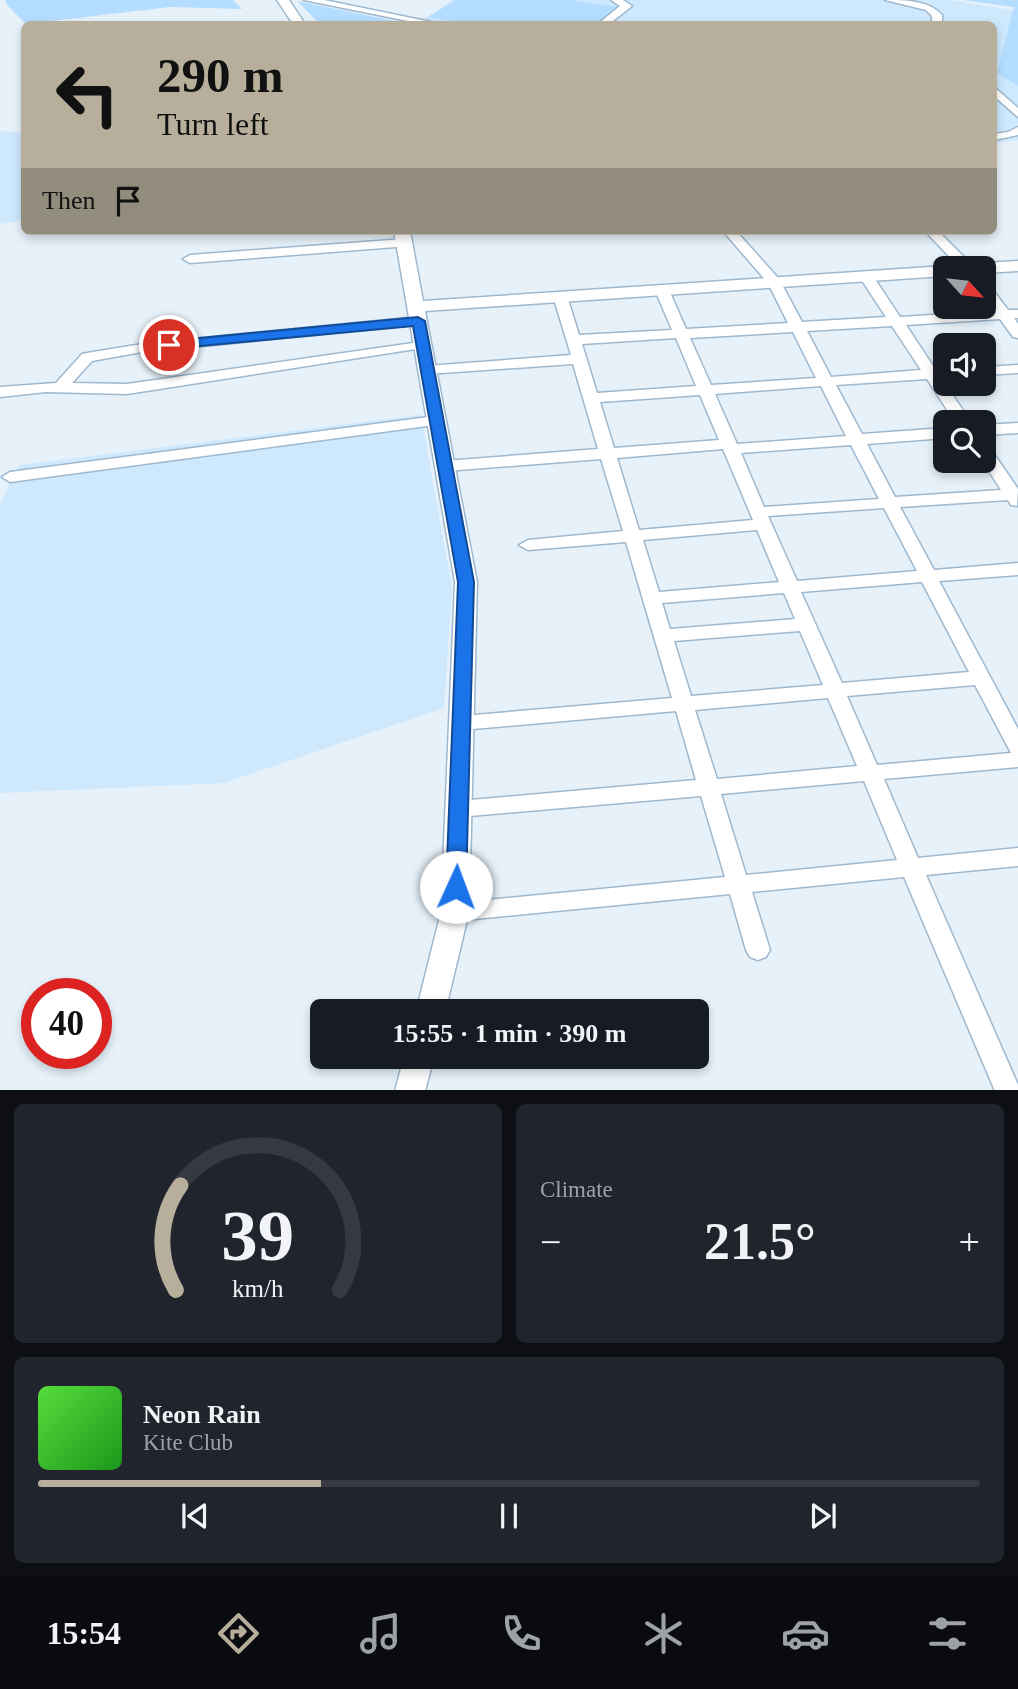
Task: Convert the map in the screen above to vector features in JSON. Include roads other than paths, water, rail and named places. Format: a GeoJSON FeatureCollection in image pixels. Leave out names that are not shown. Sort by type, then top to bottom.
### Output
{"type":"FeatureCollection","features":[{"type":"Feature","properties":{"kind":"street"},"geometry":{"type":"LineString","coordinates":[[283,0],[297,21]]}},
{"type":"Feature","properties":{"kind":"street"},"geometry":{"type":"LineString","coordinates":[[309,0],[420,21]]}},
{"type":"Feature","properties":{"kind":"street"},"geometry":{"type":"LineString","coordinates":[[340,6],[353,0]]}},
{"type":"Feature","properties":{"kind":"street"},"geometry":{"type":"LineString","coordinates":[[607,21],[627,6],[616,0]]}},
{"type":"Feature","properties":{"kind":"street"},"geometry":{"type":"LineString","coordinates":[[890,0],[929,8],[937,15],[937,21]]}},
{"type":"Feature","properties":{"kind":"street"},"geometry":{"type":"LineString","coordinates":[[997,93],[1018,114]]}},
{"type":"Feature","properties":{"kind":"street"},"geometry":{"type":"LineString","coordinates":[[997,137],[1011,135],[1018,130]]}},
{"type":"Feature","properties":{"kind":"street"},"geometry":{"type":"LineString","coordinates":[[733,235],[774,282],[1018,748]]}},
{"type":"Feature","properties":{"kind":"street"},"geometry":{"type":"LineString","coordinates":[[935,235],[956,256]]}},
{"type":"Feature","properties":{"kind":"street"},"geometry":{"type":"LineString","coordinates":[[190,259],[403,237],[466,582],[455,912],[433,999]]}},
{"type":"Feature","properties":{"kind":"street"},"geometry":{"type":"LineString","coordinates":[[996,267],[1018,266]]}},
{"type":"Feature","properties":{"kind":"street"},"geometry":{"type":"LineString","coordinates":[[60,387],[88,357],[142,348],[560,296],[933,272]]}},
{"type":"Feature","properties":{"kind":"street"},"geometry":{"type":"LineString","coordinates":[[866,276],[896,321],[933,368]]}},
{"type":"Feature","properties":{"kind":"street"},"geometry":{"type":"LineString","coordinates":[[662,289],[1009,1090]]}},
{"type":"Feature","properties":{"kind":"street"},"geometry":{"type":"LineString","coordinates":[[560,296],[758,950]]}},
{"type":"Feature","properties":{"kind":"street"},"geometry":{"type":"LineString","coordinates":[[996,300],[1011,314],[1018,334]]}},
{"type":"Feature","properties":{"kind":"street"},"geometry":{"type":"LineString","coordinates":[[427,370],[681,334],[1011,314]]}},
{"type":"Feature","properties":{"kind":"street"},"geometry":{"type":"LineString","coordinates":[[0,392],[60,387],[127,389],[422,344]]}},
{"type":"Feature","properties":{"kind":"street"},"geometry":{"type":"LineString","coordinates":[[996,370],[1018,369]]}},
{"type":"Feature","properties":{"kind":"street"},"geometry":{"type":"LineString","coordinates":[[591,398],[933,374]]}},
{"type":"Feature","properties":{"kind":"street"},"geometry":{"type":"LineString","coordinates":[[10,477],[436,421]]}},
{"type":"Feature","properties":{"kind":"street"},"geometry":{"type":"LineString","coordinates":[[996,429],[1018,428]]}},
{"type":"Feature","properties":{"kind":"street"},"geometry":{"type":"LineString","coordinates":[[444,466],[608,452],[933,434]]}},
{"type":"Feature","properties":{"kind":"street"},"geometry":{"type":"LineString","coordinates":[[996,469],[1016,497]]}},
{"type":"Feature","properties":{"kind":"street"},"geometry":{"type":"LineString","coordinates":[[528,545],[890,504],[1016,497]]}},
{"type":"Feature","properties":{"kind":"street"},"geometry":{"type":"LineString","coordinates":[[651,598],[1018,569]]}},
{"type":"Feature","properties":{"kind":"street"},"geometry":{"type":"LineString","coordinates":[[663,636],[807,624]]}},
{"type":"Feature","properties":{"kind":"street"},"geometry":{"type":"LineString","coordinates":[[462,723],[981,678]]}},
{"type":"Feature","properties":{"kind":"street"},"geometry":{"type":"LineString","coordinates":[[459,809],[1018,760]]}},
{"type":"Feature","properties":{"kind":"street"},"geometry":{"type":"LineString","coordinates":[[455,912],[1018,856]]}},
{"type":"Feature","properties":{"kind":"street"},"geometry":{"type":"LineString","coordinates":[[410,1090],[416,1069]]}}]}
